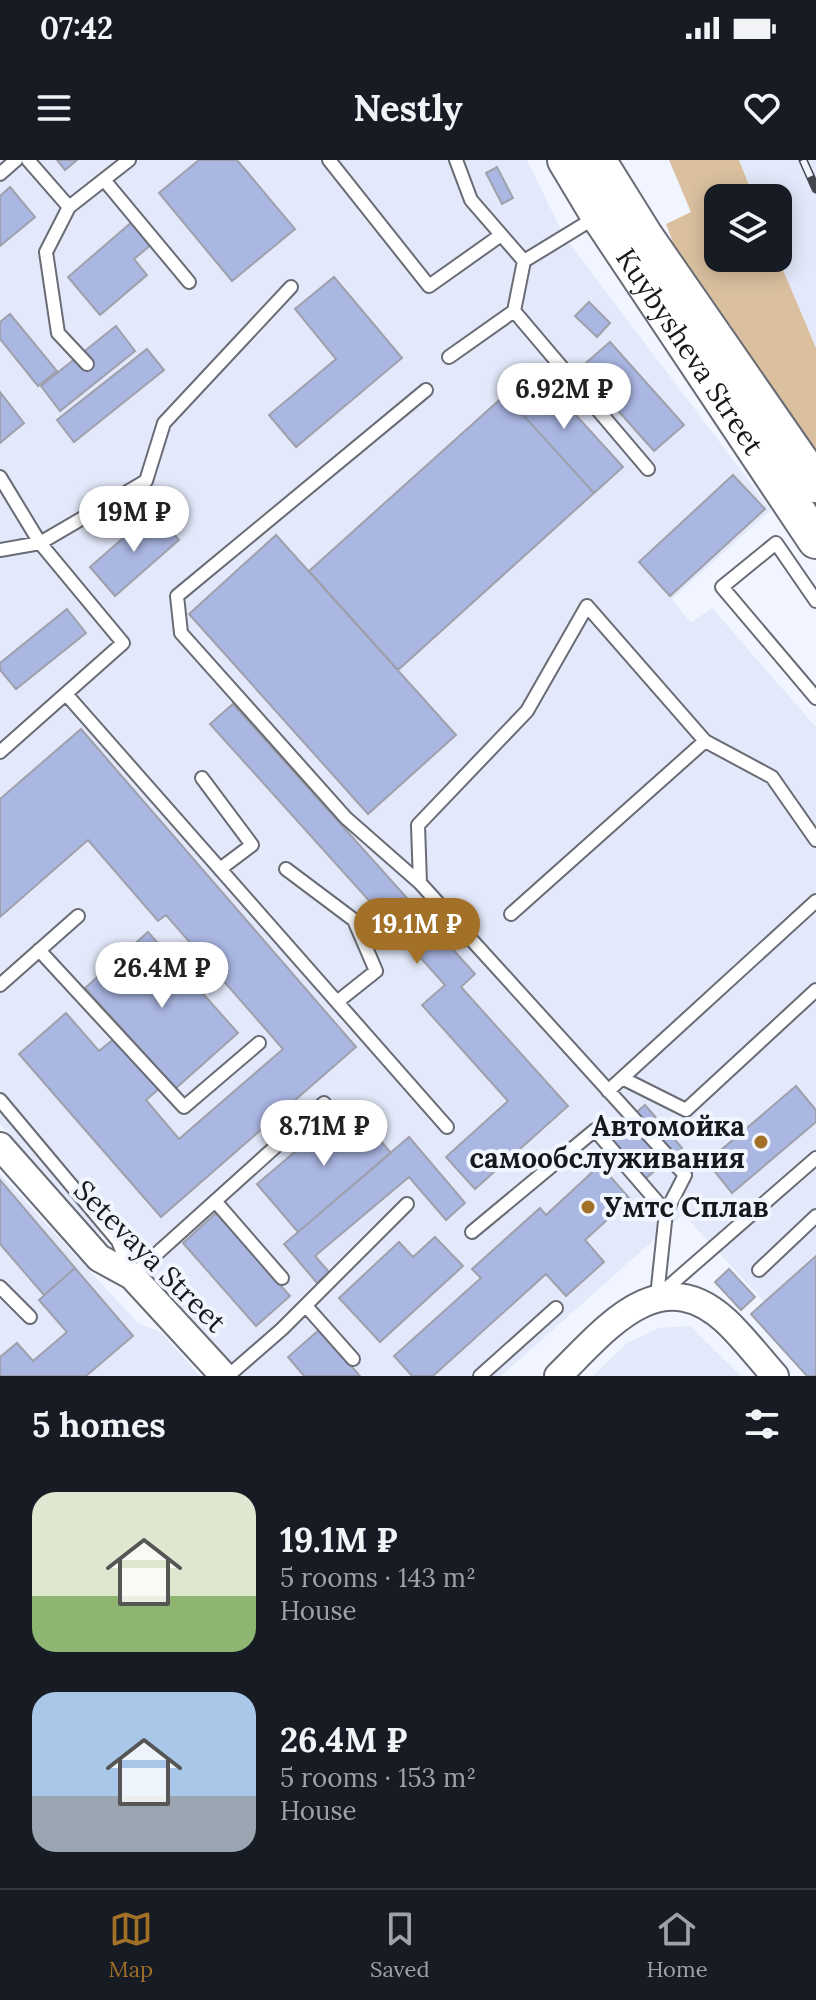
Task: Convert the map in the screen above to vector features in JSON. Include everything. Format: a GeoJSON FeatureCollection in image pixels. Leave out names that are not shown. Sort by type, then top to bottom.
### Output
{"type":"FeatureCollection","features":[{"type":"Feature","properties":{"kind":"main road","name":"Kuybysheva Street"},"geometry":{"type":"LineString","coordinates":[[566,160],[599,215],[816,540]]}},
{"type":"Feature","properties":{"kind":"main road","name":"Kuybysheva Street"},"geometry":{"type":"LineString","coordinates":[[597,160],[645,237],[816,484]]}},
{"type":"Feature","properties":{"kind":"street","name":"Setevaya Street"},"geometry":{"type":"LineString","coordinates":[[0,1146],[99,1258],[132,1276],[226,1376]]}},
{"type":"Feature","properties":{"kind":"street"},"geometry":{"type":"LineString","coordinates":[[558,1376],[620,1315],[657,1296],[696,1300],[725,1320],[775,1376]]}},
{"type":"Feature","properties":{"kind":"lane"},"geometry":{"type":"LineString","coordinates":[[0,174],[16,160]]}},
{"type":"Feature","properties":{"kind":"lane"},"geometry":{"type":"LineString","coordinates":[[28,160],[69,207]]}},
{"type":"Feature","properties":{"kind":"lane"},"geometry":{"type":"LineString","coordinates":[[87,364],[58,333],[46,252],[69,207],[129,160]]}},
{"type":"Feature","properties":{"kind":"lane"},"geometry":{"type":"LineString","coordinates":[[329,160],[429,286],[501,235]]}},
{"type":"Feature","properties":{"kind":"lane"},"geometry":{"type":"LineString","coordinates":[[456,160],[471,200],[524,261]]}},
{"type":"Feature","properties":{"kind":"lane"},"geometry":{"type":"LineString","coordinates":[[105,181],[189,282]]}},
{"type":"Feature","properties":{"kind":"lane"},"geometry":{"type":"LineString","coordinates":[[449,357],[514,311],[524,261],[599,215]]}},
{"type":"Feature","properties":{"kind":"lane"},"geometry":{"type":"LineString","coordinates":[[0,550],[40,543],[146,481],[164,423],[291,287]]}},
{"type":"Feature","properties":{"kind":"lane"},"geometry":{"type":"LineString","coordinates":[[514,311],[648,469]]}},
{"type":"Feature","properties":{"kind":"lane"},"geometry":{"type":"LineString","coordinates":[[426,390],[177,596],[181,633],[346,818],[420,883],[685,1175],[666,1212],[657,1296]]}},
{"type":"Feature","properties":{"kind":"lane"},"geometry":{"type":"LineString","coordinates":[[0,477],[40,543],[123,643],[0,752]]}},
{"type":"Feature","properties":{"kind":"lane"},"geometry":{"type":"LineString","coordinates":[[816,601],[776,543],[722,587],[816,698]]}},
{"type":"Feature","properties":{"kind":"lane"},"geometry":{"type":"LineString","coordinates":[[420,883],[418,825],[527,711],[587,606],[705,741],[772,777],[816,840]]}},
{"type":"Feature","properties":{"kind":"lane"},"geometry":{"type":"LineString","coordinates":[[66,694],[447,1127]]}},
{"type":"Feature","properties":{"kind":"lane"},"geometry":{"type":"LineString","coordinates":[[511,914],[705,741]]}},
{"type":"Feature","properties":{"kind":"lane"},"geometry":{"type":"LineString","coordinates":[[202,778],[252,845],[220,869]]}},
{"type":"Feature","properties":{"kind":"lane"},"geometry":{"type":"LineString","coordinates":[[286,869],[354,920],[376,971],[337,1002]]}},
{"type":"Feature","properties":{"kind":"lane"},"geometry":{"type":"LineString","coordinates":[[608,1091],[816,901]]}},
{"type":"Feature","properties":{"kind":"lane"},"geometry":{"type":"LineString","coordinates":[[0,985],[78,916]]}},
{"type":"Feature","properties":{"kind":"lane"},"geometry":{"type":"LineString","coordinates":[[39,950],[184,1107],[259,1043]]}},
{"type":"Feature","properties":{"kind":"lane"},"geometry":{"type":"LineString","coordinates":[[622,1078],[686,1110],[816,990]]}},
{"type":"Feature","properties":{"kind":"lane"},"geometry":{"type":"LineString","coordinates":[[0,1100],[118,1241],[132,1276],[324,1103]]}},
{"type":"Feature","properties":{"kind":"lane"},"geometry":{"type":"LineString","coordinates":[[472,1232],[595,1130],[666,1212]]}},
{"type":"Feature","properties":{"kind":"lane"},"geometry":{"type":"LineString","coordinates":[[657,1296],[816,1158]]}},
{"type":"Feature","properties":{"kind":"lane"},"geometry":{"type":"LineString","coordinates":[[215,1201],[282,1278]]}},
{"type":"Feature","properties":{"kind":"lane"},"geometry":{"type":"LineString","coordinates":[[226,1376],[306,1306],[407,1204]]}},
{"type":"Feature","properties":{"kind":"lane"},"geometry":{"type":"LineString","coordinates":[[759,1270],[816,1216]]}},
{"type":"Feature","properties":{"kind":"lane"},"geometry":{"type":"LineString","coordinates":[[3,1296],[30,1317]]}},
{"type":"Feature","properties":{"kind":"lane"},"geometry":{"type":"LineString","coordinates":[[306,1306],[353,1359]]}},
{"type":"Feature","properties":{"kind":"lane"},"geometry":{"type":"LineString","coordinates":[[480,1376],[556,1308]]}},
{"type":"Feature","properties":{"kind":"shaded area"},"geometry":{"type":"Polygon","coordinates":[[[0,160],[527,160],[564,236],[771,510],[672,599],[691,623],[712,608],[816,727],[816,1358],[683,1214],[501,1376],[242,1376],[118,1241],[93,1231],[0,1124],[0,160]]]}},
{"type":"Feature","properties":{"kind":"shaded area"},"geometry":{"type":"Polygon","coordinates":[[[669,160],[739,160],[748,184],[704,184],[704,272],[784,272],[816,348],[816,452],[693,296],[666,224],[691,212],[669,160]]]}},
{"type":"Feature","properties":{"kind":"shaded area"},"geometry":{"type":"Polygon","coordinates":[[[739,160],[816,160],[816,348],[784,272],[792,272],[792,184],[748,184],[739,160]]]}},
{"type":"Feature","properties":{"kind":"shaded area"},"geometry":{"type":"Polygon","coordinates":[[[0,1174],[139,1324],[161,1332],[200,1376],[0,1376],[0,1174]]]}},
{"type":"Feature","properties":{"kind":"shaded area"},"geometry":{"type":"Polygon","coordinates":[[[690,1326],[741,1376],[593,1376],[627,1343],[659,1328],[690,1326]]]}},
{"type":"Feature","properties":{"kind":"building"},"geometry":{"type":"Polygon","coordinates":[[[57,160],[77,160],[65,170],[57,160]]]}},
{"type":"Feature","properties":{"kind":"building"},"geometry":{"type":"Polygon","coordinates":[[[199,160],[237,160],[295,229],[232,281],[159,193],[199,160]]]}},
{"type":"Feature","properties":{"kind":"building"},"geometry":{"type":"Polygon","coordinates":[[[497,167],[513,198],[502,204],[486,173],[497,167]]]}},
{"type":"Feature","properties":{"kind":"building"},"geometry":{"type":"Polygon","coordinates":[[[10,187],[35,217],[0,246],[0,196],[10,187]]]}},
{"type":"Feature","properties":{"kind":"building"},"geometry":{"type":"Polygon","coordinates":[[[132,222],[152,244],[134,259],[147,275],[100,315],[68,277],[132,222]]]}},
{"type":"Feature","properties":{"kind":"building"},"geometry":{"type":"Polygon","coordinates":[[[334,277],[402,358],[296,447],[269,415],[336,359],[295,309],[334,277]]]}},
{"type":"Feature","properties":{"kind":"building"},"geometry":{"type":"Polygon","coordinates":[[[589,302],[610,323],[597,337],[575,316],[589,302]]]}},
{"type":"Feature","properties":{"kind":"building"},"geometry":{"type":"Polygon","coordinates":[[[10,314],[57,371],[38,386],[0,339],[0,322],[10,314]]]}},
{"type":"Feature","properties":{"kind":"building"},"geometry":{"type":"Polygon","coordinates":[[[116,326],[135,351],[60,411],[41,386],[116,326]]]}},
{"type":"Feature","properties":{"kind":"building"},"geometry":{"type":"Polygon","coordinates":[[[610,342],[684,425],[654,451],[580,368],[610,342]]]}},
{"type":"Feature","properties":{"kind":"building"},"geometry":{"type":"Polygon","coordinates":[[[147,349],[164,370],[74,442],[57,420],[147,349]]]}},
{"type":"Feature","properties":{"kind":"building"},"geometry":{"type":"Polygon","coordinates":[[[534,369],[623,467],[594,493],[505,395],[534,369]]]}},
{"type":"Feature","properties":{"kind":"building"},"geometry":{"type":"Polygon","coordinates":[[[0,392],[24,423],[0,443],[0,392]]]}},
{"type":"Feature","properties":{"kind":"building"},"geometry":{"type":"Polygon","coordinates":[[[505,395],[594,493],[398,670],[309,571],[505,395]]]}},
{"type":"Feature","properties":{"kind":"building"},"geometry":{"type":"Polygon","coordinates":[[[733,475],[765,509],[670,596],[639,562],[733,475]]]}},
{"type":"Feature","properties":{"kind":"building"},"geometry":{"type":"Polygon","coordinates":[[[154,511],[179,540],[115,596],[90,567],[154,511]]]}},
{"type":"Feature","properties":{"kind":"building"},"geometry":{"type":"Polygon","coordinates":[[[276,535],[456,735],[368,814],[189,614],[276,535]]]}},
{"type":"Feature","properties":{"kind":"building"},"geometry":{"type":"Polygon","coordinates":[[[67,609],[86,633],[16,689],[0,670],[0,663],[67,609]]]}},
{"type":"Feature","properties":{"kind":"building"},"geometry":{"type":"Polygon","coordinates":[[[233,704],[475,974],[461,987],[568,1106],[475,1189],[446,1157],[508,1101],[422,1005],[445,985],[210,724],[233,704]]]}},
{"type":"Feature","properties":{"kind":"building"},"geometry":{"type":"Polygon","coordinates":[[[81,729],[356,1047],[161,1217],[19,1054],[66,1013],[99,1051],[115,1038],[159,1089],[146,1100],[179,1139],[283,1049],[166,915],[158,921],[88,840],[0,917],[0,799],[81,729]]]}},
{"type":"Feature","properties":{"kind":"building"},"geometry":{"type":"Polygon","coordinates":[[[148,932],[238,1033],[176,1088],[85,988],[148,932]]]}},
{"type":"Feature","properties":{"kind":"building","name":"Автомойка самообслуживания"},"geometry":{"type":"Polygon","coordinates":[[[796,1086],[816,1110],[816,1122],[732,1193],[707,1162],[796,1086]]]}},
{"type":"Feature","properties":{"kind":"building"},"geometry":{"type":"Polygon","coordinates":[[[350,1105],[391,1153],[298,1232],[257,1184],[350,1105]]]}},
{"type":"Feature","properties":{"kind":"building"},"geometry":{"type":"Polygon","coordinates":[[[645,1105],[682,1148],[645,1179],[609,1136],[645,1105]]]}},
{"type":"Feature","properties":{"kind":"building"},"geometry":{"type":"Polygon","coordinates":[[[409,1137],[465,1203],[446,1220],[409,1177],[315,1256],[329,1272],[317,1283],[284,1244],[409,1137]]]}},
{"type":"Feature","properties":{"kind":"building"},"geometry":{"type":"Polygon","coordinates":[[[600,1165],[630,1199],[585,1240],[604,1262],[566,1296],[546,1274],[433,1376],[412,1376],[394,1356],[481,1278],[472,1269],[540,1208],[546,1215],[600,1165]]]}},
{"type":"Feature","properties":{"kind":"building"},"geometry":{"type":"Polygon","coordinates":[[[0,1180],[75,1268],[44,1295],[0,1244],[0,1180]]]}},
{"type":"Feature","properties":{"kind":"building"},"geometry":{"type":"Polygon","coordinates":[[[216,1213],[290,1296],[256,1326],[183,1243],[216,1213]]]}},
{"type":"Feature","properties":{"kind":"building"},"geometry":{"type":"Polygon","coordinates":[[[435,1237],[463,1266],[380,1342],[339,1298],[399,1242],[413,1257],[435,1237]]]}},
{"type":"Feature","properties":{"kind":"building"},"geometry":{"type":"Polygon","coordinates":[[[816,1256],[816,1376],[807,1376],[751,1314],[816,1256]]]}},
{"type":"Feature","properties":{"kind":"building"},"geometry":{"type":"Polygon","coordinates":[[[75,1268],[133,1336],[86,1376],[0,1376],[0,1357],[17,1343],[33,1361],[67,1332],[39,1300],[75,1268]]]}},
{"type":"Feature","properties":{"kind":"building"},"geometry":{"type":"Polygon","coordinates":[[[729,1269],[755,1297],[741,1310],[715,1282],[729,1269]]]}},
{"type":"Feature","properties":{"kind":"building"},"geometry":{"type":"Polygon","coordinates":[[[319,1330],[360,1376],[304,1376],[288,1357],[319,1330]]]}},
{"type":"Feature","properties":{"kind":"railway"},"geometry":{"type":"LineString","coordinates":[[803,160],[816,189]]}},
{"type":"Feature","properties":{"kind":"place","name":"Автомойка самообслуживания"},"geometry":{"type":"Point","coordinates":[761,1142]}},
{"type":"Feature","properties":{"kind":"place","name":"Умтс Сплав"},"geometry":{"type":"Point","coordinates":[588,1207]}}]}
